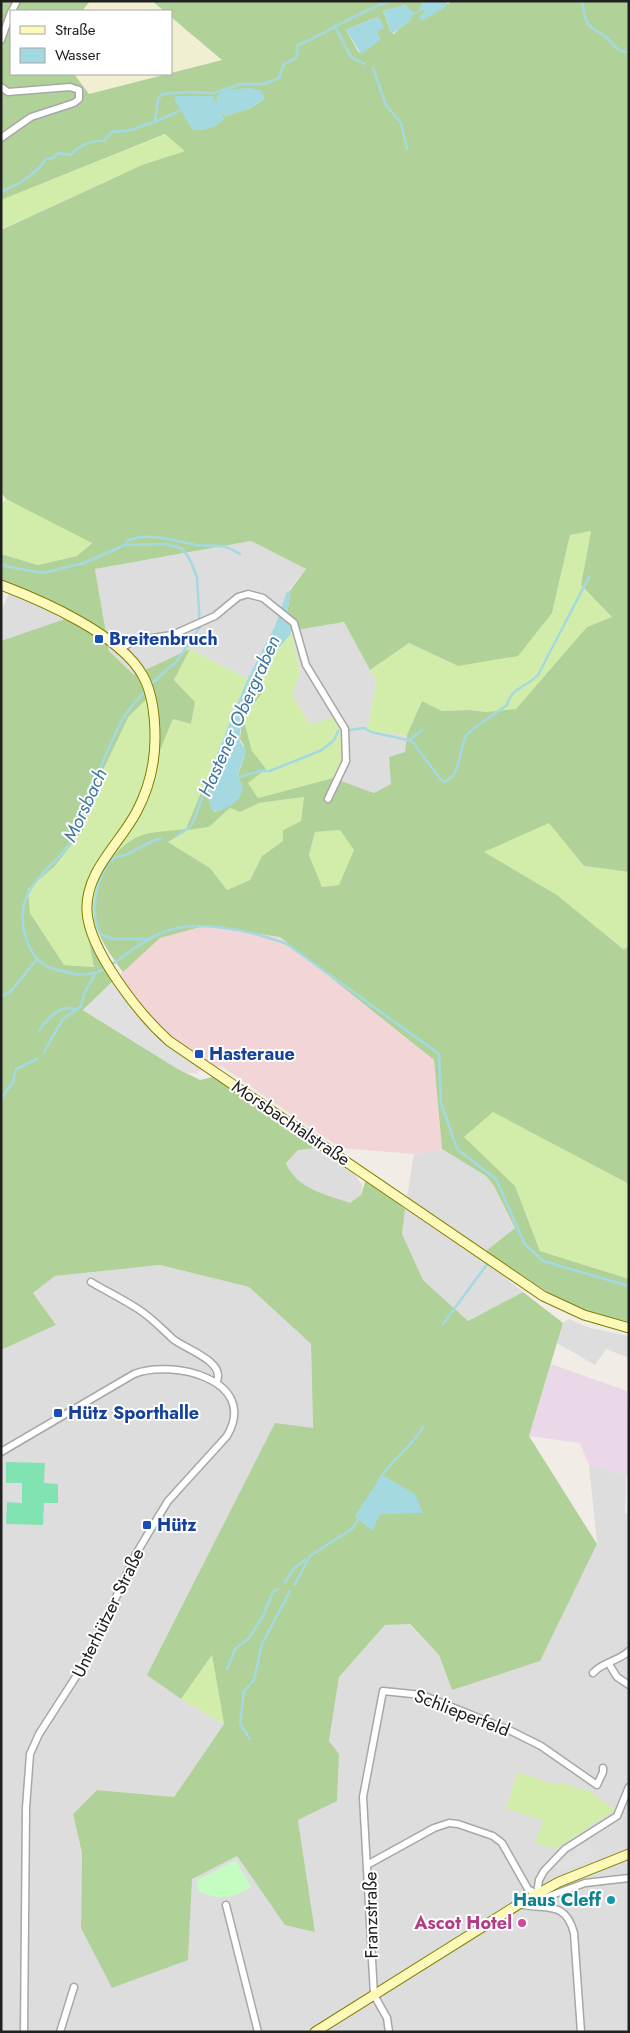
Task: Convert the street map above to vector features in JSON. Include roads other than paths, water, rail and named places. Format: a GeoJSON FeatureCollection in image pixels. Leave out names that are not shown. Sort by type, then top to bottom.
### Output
{"type":"FeatureCollection","features":[{"type":"Feature","properties":{"kind":"main road","name":"Morsbachtalstraße"},"geometry":{"type":"LineString","coordinates":[[1,585],[40,600],[72,617],[119,650],[135,665],[144,678],[149,693],[155,723],[155,749],[146,790],[129,825],[104,858],[92,883],[87,912],[90,926],[106,961],[137,1010],[169,1041],[543,1296],[584,1315],[629,1328]]}},
{"type":"Feature","properties":{"kind":"main road"},"geometry":{"type":"LineString","coordinates":[[315,2032],[519,1904],[573,1876],[629,1854]]}},
{"type":"Feature","properties":{"kind":"street"},"geometry":{"type":"LineString","coordinates":[[1,40],[10,17]]}},
{"type":"Feature","properties":{"kind":"street"},"geometry":{"type":"LineString","coordinates":[[1,87],[8,92],[70,87],[79,90],[79,99],[74,103],[31,117],[1,138]]}},
{"type":"Feature","properties":{"kind":"street"},"geometry":{"type":"LineString","coordinates":[[119,650],[133,641],[168,636],[215,616],[238,597],[248,594],[263,598],[282,613],[297,630],[306,665],[345,729],[346,761],[328,799]]}},
{"type":"Feature","properties":{"kind":"street"},"geometry":{"type":"LineString","coordinates":[[1,1452],[142,1371],[171,1370],[217,1381],[218,1372],[200,1354],[174,1340],[138,1309],[91,1282]]}},
{"type":"Feature","properties":{"kind":"street","name":"Unterhützer Straße"},"geometry":{"type":"LineString","coordinates":[[24,2032],[26,1808],[30,1754],[39,1734],[88,1658],[136,1554],[152,1526],[168,1502],[230,1431],[234,1409],[230,1395],[217,1381]]}},
{"type":"Feature","properties":{"kind":"street"},"geometry":{"type":"LineString","coordinates":[[593,1673],[598,1667],[609,1664],[629,1651]]}},
{"type":"Feature","properties":{"kind":"street"},"geometry":{"type":"LineString","coordinates":[[609,1664],[617,1677],[629,1685]]}},
{"type":"Feature","properties":{"kind":"street","name":"Schlieperfeld"},"geometry":{"type":"LineString","coordinates":[[367,1865],[363,1797],[383,1691],[422,1694],[511,1731],[541,1746],[597,1785],[603,1768]]}},
{"type":"Feature","properties":{"kind":"street"},"geometry":{"type":"LineString","coordinates":[[629,1787],[617,1816],[565,1849],[541,1876],[537,1887],[537,1894],[544,1898],[585,1883],[629,1878]]}},
{"type":"Feature","properties":{"kind":"street","name":"Franzstraße"},"geometry":{"type":"LineString","coordinates":[[374,1995],[367,1865],[434,1828],[449,1823],[458,1824],[493,1836],[502,1843],[524,1883],[537,1894]]}},
{"type":"Feature","properties":{"kind":"street"},"geometry":{"type":"LineString","coordinates":[[519,1904],[556,1908],[569,1920],[574,1933],[581,2032]]}},
{"type":"Feature","properties":{"kind":"street"},"geometry":{"type":"LineString","coordinates":[[226,1905],[258,2032]]}},
{"type":"Feature","properties":{"kind":"street"},"geometry":{"type":"LineString","coordinates":[[60,2032],[74,1987]]}},
{"type":"Feature","properties":{"kind":"street"},"geometry":{"type":"LineString","coordinates":[[374,1995],[387,2018],[388,2032]]}},
{"type":"Feature","properties":{"kind":"water"},"geometry":{"type":"Polygon","coordinates":[[[426,1],[444,1],[447,6],[422,21],[419,17],[426,9],[412,15],[410,21],[392,34],[383,11],[405,5],[416,12],[422,10],[418,11],[422,3],[426,1]]]}},
{"type":"Feature","properties":{"kind":"water"},"geometry":{"type":"Polygon","coordinates":[[[377,17],[384,28],[377,32],[381,40],[361,54],[346,30],[377,17]]]}},
{"type":"Feature","properties":{"kind":"water"},"geometry":{"type":"Polygon","coordinates":[[[248,88],[260,90],[264,99],[250,108],[226,116],[221,111],[224,119],[217,125],[204,130],[192,129],[174,99],[176,96],[212,96],[217,103],[217,95],[225,90],[248,88]]]}},
{"type":"Feature","properties":{"kind":"water"},"geometry":{"type":"Polygon","coordinates":[[[291,589],[287,613],[285,612],[291,631],[290,635],[258,673],[249,692],[249,702],[240,735],[240,741],[246,752],[237,776],[243,787],[242,792],[236,801],[228,807],[223,810],[213,811],[210,805],[209,793],[220,763],[215,759],[247,680],[275,626],[286,593],[291,589]]]}},
{"type":"Feature","properties":{"kind":"water"},"geometry":{"type":"Polygon","coordinates":[[[382,1475],[415,1494],[423,1513],[380,1514],[372,1531],[355,1516],[382,1475]]]}},
{"type":"Feature","properties":{"kind":"waterway"},"geometry":{"type":"LineString","coordinates":[[1,193],[27,178],[46,159],[53,158],[58,153],[71,155],[86,144],[104,141],[113,131],[129,130],[155,122],[158,99],[162,94],[213,93],[241,84],[264,84],[279,78],[284,64],[296,58],[298,45],[367,10],[391,1]]}},
{"type":"Feature","properties":{"kind":"waterway"},"geometry":{"type":"LineString","coordinates":[[577,1],[583,4],[583,10],[590,26],[605,36],[619,50],[629,52]]}},
{"type":"Feature","properties":{"kind":"waterway"},"geometry":{"type":"LineString","coordinates":[[334,25],[351,57],[365,64]]}},
{"type":"Feature","properties":{"kind":"waterway"},"geometry":{"type":"LineString","coordinates":[[373,68],[386,105],[401,123],[407,149]]}},
{"type":"Feature","properties":{"kind":"waterway"},"geometry":{"type":"LineString","coordinates":[[155,122],[181,110]]}},
{"type":"Feature","properties":{"kind":"waterway"},"geometry":{"type":"LineString","coordinates":[[125,545],[127,541],[136,538],[153,537],[203,546],[222,546],[240,554]]}},
{"type":"Feature","properties":{"kind":"waterway","name":"Morsbach"},"geometry":{"type":"LineString","coordinates":[[1,564],[43,573],[84,563],[125,545],[166,544],[183,549],[197,577],[200,627],[177,661],[149,686]]}},
{"type":"Feature","properties":{"kind":"waterway"},"geometry":{"type":"LineString","coordinates":[[349,730],[364,728],[371,732],[412,741],[441,780],[445,782],[450,779],[457,768],[466,736],[478,725],[507,705],[509,699],[516,691],[538,675],[589,577]]}},
{"type":"Feature","properties":{"kind":"waterway","name":"Morsbach"},"geometry":{"type":"LineString","coordinates":[[106,968],[92,973],[72,974],[44,964],[37,959],[28,944],[25,936],[23,911],[29,891],[64,851],[75,835],[97,776],[122,720],[146,690]]}},
{"type":"Feature","properties":{"kind":"waterway"},"geometry":{"type":"LineString","coordinates":[[410,739],[422,730]]}},
{"type":"Feature","properties":{"kind":"waterway"},"geometry":{"type":"LineString","coordinates":[[236,776],[237,778],[259,771],[270,771],[322,750],[334,740],[338,731]]}},
{"type":"Feature","properties":{"kind":"waterway","name":"Hastener Obergraben"},"geometry":{"type":"LineString","coordinates":[[176,836],[190,827],[194,820],[217,758]]}},
{"type":"Feature","properties":{"kind":"waterway","name":"Hastener Obergraben"},"geometry":{"type":"LineString","coordinates":[[149,939],[114,939],[102,935],[95,918],[96,896],[102,874],[113,859],[162,838]]}},
{"type":"Feature","properties":{"kind":"waterway","name":"Morsbach"},"geometry":{"type":"LineString","coordinates":[[111,965],[140,944],[159,934],[173,929],[189,927],[206,926],[241,931],[287,944],[439,1054],[441,1103],[457,1149],[496,1179],[524,1243],[543,1261],[629,1286]]}},
{"type":"Feature","properties":{"kind":"waterway"},"geometry":{"type":"LineString","coordinates":[[1,997],[11,991],[37,959]]}},
{"type":"Feature","properties":{"kind":"waterway"},"geometry":{"type":"LineString","coordinates":[[44,1052],[62,1020],[81,1006],[84,994],[95,974]]}},
{"type":"Feature","properties":{"kind":"waterway"},"geometry":{"type":"LineString","coordinates":[[39,1030],[50,1017],[60,1010],[65,1008],[76,1010]]}},
{"type":"Feature","properties":{"kind":"waterway"},"geometry":{"type":"LineString","coordinates":[[1,1099],[13,1082],[16,1069],[37,1059]]}},
{"type":"Feature","properties":{"kind":"waterway"},"geometry":{"type":"LineString","coordinates":[[443,1324],[488,1263]]}},
{"type":"Feature","properties":{"kind":"waterway"},"geometry":{"type":"LineString","coordinates":[[378,1482],[388,1467],[413,1441],[423,1427]]}},
{"type":"Feature","properties":{"kind":"waterway"},"geometry":{"type":"LineString","coordinates":[[295,1584],[310,1556],[353,1528],[359,1517]]}},
{"type":"Feature","properties":{"kind":"waterway"},"geometry":{"type":"LineString","coordinates":[[285,1582],[294,1568],[305,1560]]}},
{"type":"Feature","properties":{"kind":"waterway"},"geometry":{"type":"LineString","coordinates":[[227,1669],[235,1649],[250,1637],[263,1616],[273,1592],[278,1589]]}},
{"type":"Feature","properties":{"kind":"waterway"},"geometry":{"type":"LineString","coordinates":[[250,1739],[240,1724],[244,1691],[254,1680],[262,1644],[290,1591]]}},
{"type":"Feature","properties":{"kind":"place","name":"Breitenbruch"},"geometry":{"type":"Point","coordinates":[99,639]}},
{"type":"Feature","properties":{"kind":"place","name":"Hasteraue"},"geometry":{"type":"Point","coordinates":[199,1054]}},
{"type":"Feature","properties":{"kind":"place","name":"Hütz Sporthalle"},"geometry":{"type":"Point","coordinates":[58,1413]}},
{"type":"Feature","properties":{"kind":"place","name":"Hütz"},"geometry":{"type":"Point","coordinates":[147,1525]}},
{"type":"Feature","properties":{"kind":"place","name":"Haus Cleff"},"geometry":{"type":"Point","coordinates":[611,1900]}},
{"type":"Feature","properties":{"kind":"place","name":"Ascot Hotel"},"geometry":{"type":"Point","coordinates":[522,1923]}}]}
